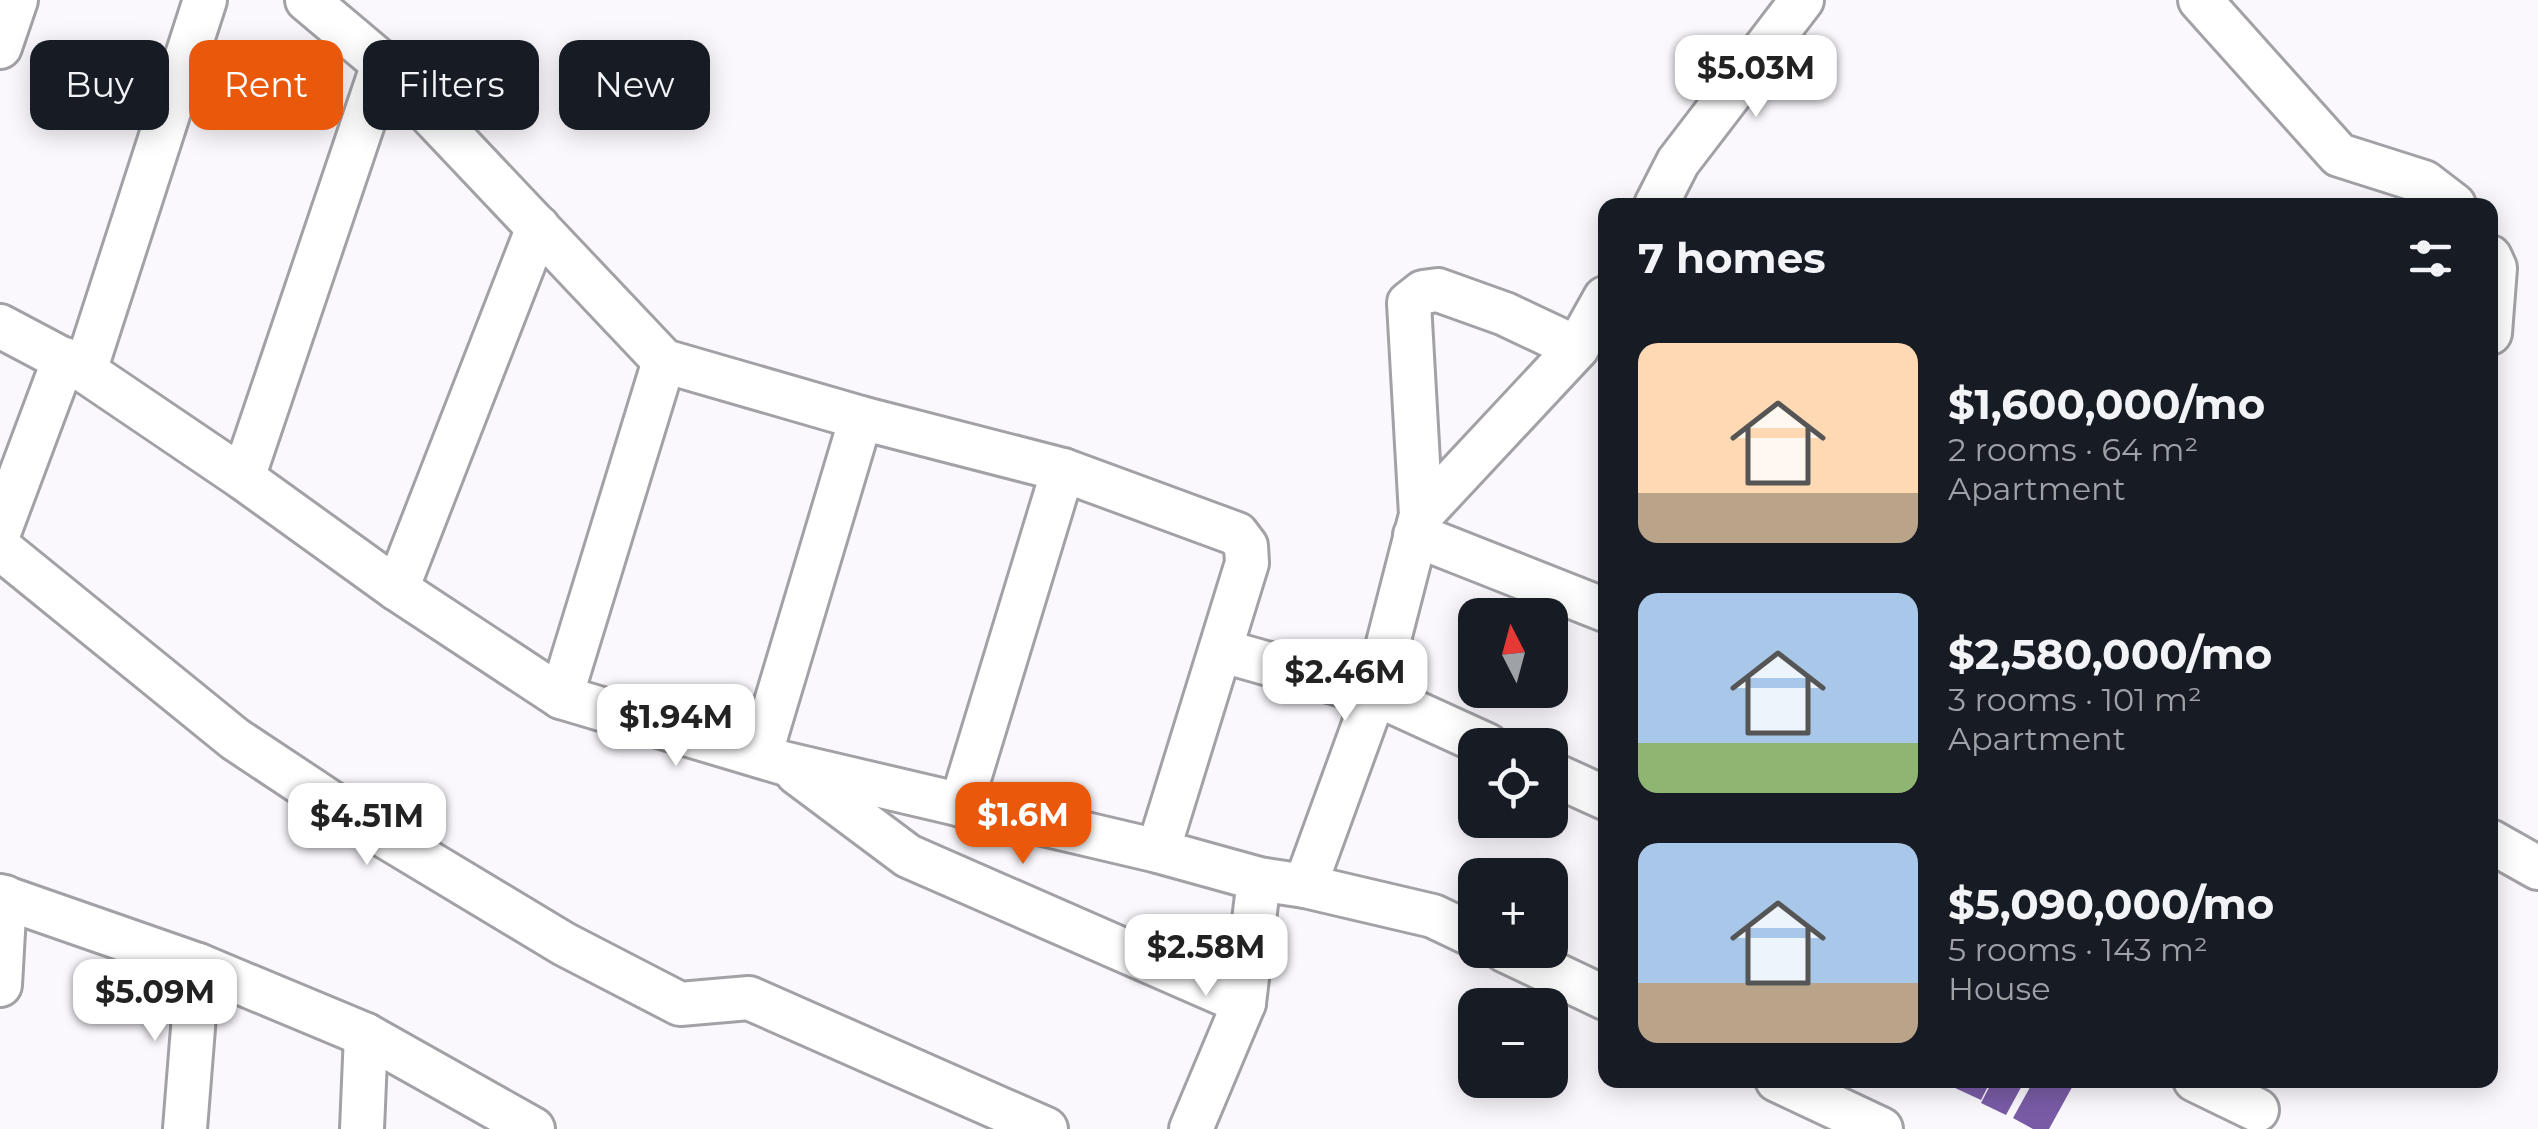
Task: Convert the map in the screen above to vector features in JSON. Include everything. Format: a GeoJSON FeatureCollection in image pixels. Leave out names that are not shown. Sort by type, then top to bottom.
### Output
{"type":"FeatureCollection","features":[{"type":"Feature","properties":{"kind":"street"},"geometry":{"type":"LineString","coordinates":[[0,48],[16,0]]}},
{"type":"Feature","properties":{"kind":"street"},"geometry":{"type":"LineString","coordinates":[[0,530],[74,365],[206,0]]}},
{"type":"Feature","properties":{"kind":"street"},"geometry":{"type":"LineString","coordinates":[[308,0],[363,47]]}},
{"type":"Feature","properties":{"kind":"street"},"geometry":{"type":"LineString","coordinates":[[1660,198],[1678,162],[1802,0]]}},
{"type":"Feature","properties":{"kind":"street"},"geometry":{"type":"LineString","coordinates":[[2200,0],[2340,155],[2424,182],[2445,198]]}},
{"type":"Feature","properties":{"kind":"street"},"geometry":{"type":"LineString","coordinates":[[243,478],[363,123]]}},
{"type":"Feature","properties":{"kind":"street"},"geometry":{"type":"LineString","coordinates":[[446,130],[664,362],[1063,470],[1237,534],[1246,546],[1247,563],[1158,851]]}},
{"type":"Feature","properties":{"kind":"street"},"geometry":{"type":"LineString","coordinates":[[397,590],[538,227]]}},
{"type":"Feature","properties":{"kind":"street"},"geometry":{"type":"LineString","coordinates":[[1306,886],[1375,694],[1418,525],[1409,303],[1423,292],[1438,290],[1505,314],[1577,348]]}},
{"type":"Feature","properties":{"kind":"street"},"geometry":{"type":"LineString","coordinates":[[1418,525],[1577,348],[1598,310]]}},
{"type":"Feature","properties":{"kind":"street"},"geometry":{"type":"LineString","coordinates":[[0,326],[74,365],[243,478],[397,590],[561,697],[771,759],[1158,851],[1259,879],[1433,916],[1458,928]]}},
{"type":"Feature","properties":{"kind":"street"},"geometry":{"type":"LineString","coordinates":[[561,697],[664,362]]}},
{"type":"Feature","properties":{"kind":"street"},"geometry":{"type":"LineString","coordinates":[[771,759],[861,418]]}},
{"type":"Feature","properties":{"kind":"street"},"geometry":{"type":"LineString","coordinates":[[961,805],[1063,470]]}},
{"type":"Feature","properties":{"kind":"street"},"geometry":{"type":"LineString","coordinates":[[1418,525],[1598,607]]}},
{"type":"Feature","properties":{"kind":"street"},"geometry":{"type":"LineString","coordinates":[[0,548],[234,739],[348,814],[564,944],[680,1004],[750,998],[1046,1129]]}},
{"type":"Feature","properties":{"kind":"street"},"geometry":{"type":"LineString","coordinates":[[1223,650],[1375,694],[1458,732]]}},
{"type":"Feature","properties":{"kind":"street"},"geometry":{"type":"LineString","coordinates":[[771,759],[908,856],[1244,1003]]}},
{"type":"Feature","properties":{"kind":"street"},"geometry":{"type":"LineString","coordinates":[[1568,782],[1598,795]]}},
{"type":"Feature","properties":{"kind":"street"},"geometry":{"type":"LineString","coordinates":[[2498,846],[2538,868]]}},
{"type":"Feature","properties":{"kind":"street"},"geometry":{"type":"LineString","coordinates":[[1191,1129],[1244,1003],[1259,879]]}},
{"type":"Feature","properties":{"kind":"street"},"geometry":{"type":"LineString","coordinates":[[0,985],[3,896],[198,965],[366,1035],[533,1129]]}},
{"type":"Feature","properties":{"kind":"street"},"geometry":{"type":"LineString","coordinates":[[185,1129],[198,965]]}},
{"type":"Feature","properties":{"kind":"street"},"geometry":{"type":"LineString","coordinates":[[1542,968],[1598,995]]}},
{"type":"Feature","properties":{"kind":"street"},"geometry":{"type":"LineString","coordinates":[[362,1129],[366,1035]]}},
{"type":"Feature","properties":{"kind":"street"},"geometry":{"type":"LineString","coordinates":[[1795,1088],[1881,1129]]}},
{"type":"Feature","properties":{"kind":"street"},"geometry":{"type":"LineString","coordinates":[[2215,1088],[2259,1106]]}},
{"type":"Feature","properties":{"kind":"building"},"geometry":{"type":"Polygon","coordinates":[[[1955,1088],[1987,1088],[1981,1100],[1955,1088]]]}},
{"type":"Feature","properties":{"kind":"building"},"geometry":{"type":"Polygon","coordinates":[[[1989,1088],[2021,1088],[2006,1115],[1981,1103],[1989,1088]]]}},
{"type":"Feature","properties":{"kind":"building"},"geometry":{"type":"Polygon","coordinates":[[[2030,1088],[2072,1088],[2049,1129],[2033,1129],[2013,1118],[2030,1088]]]}}]}
